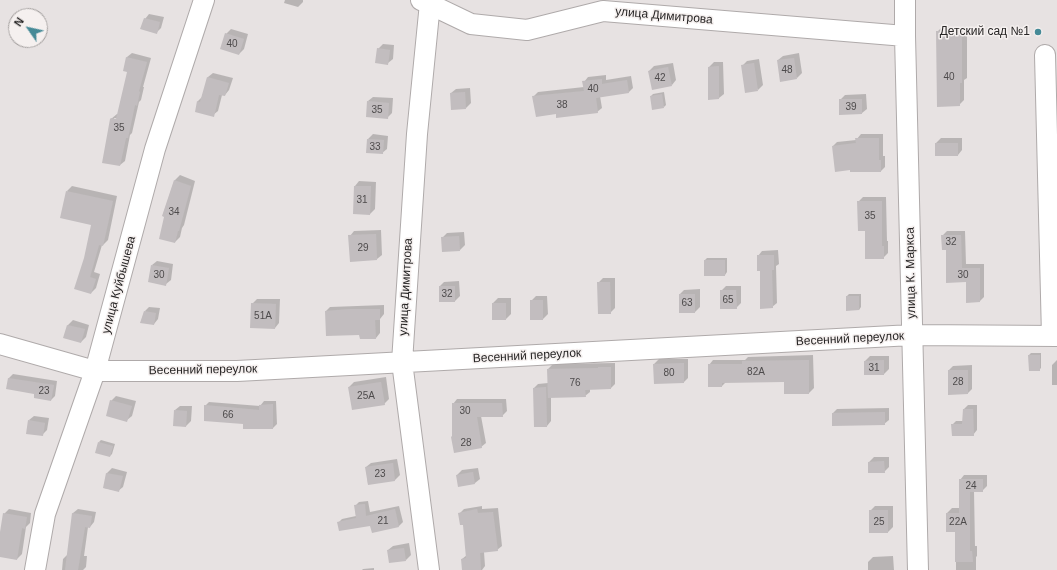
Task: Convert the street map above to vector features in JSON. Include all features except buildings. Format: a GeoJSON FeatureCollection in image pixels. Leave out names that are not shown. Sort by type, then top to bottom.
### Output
{"type":"FeatureCollection","features":[{"type":"Feature","properties":{"kind":"street","name":"улица Куйбышева"},"geometry":{"type":"LineString","coordinates":[[35,570],[45,514],[95,371],[155,149],[204,0]]}},
{"type":"Feature","properties":{"kind":"street","name":"улица К. Маркса"},"geometry":{"type":"LineString","coordinates":[[905,0],[918,570]]}},
{"type":"Feature","properties":{"kind":"street","name":"улица Димитрова"},"geometry":{"type":"LineString","coordinates":[[429,570],[402,362],[426,2],[471,24],[527,30],[603,11],[905,36]]}},
{"type":"Feature","properties":{"kind":"street"},"geometry":{"type":"LineString","coordinates":[[1045,55],[1054,336]]}},
{"type":"Feature","properties":{"kind":"street","name":"Весенний переулок"},"geometry":{"type":"LineString","coordinates":[[0,344],[95,371],[238,371],[912,335],[1054,336]]}},
{"type":"Feature","properties":{"kind":"place","name":"Детский сад №1"},"geometry":{"type":"Point","coordinates":[1038,32]}}]}
